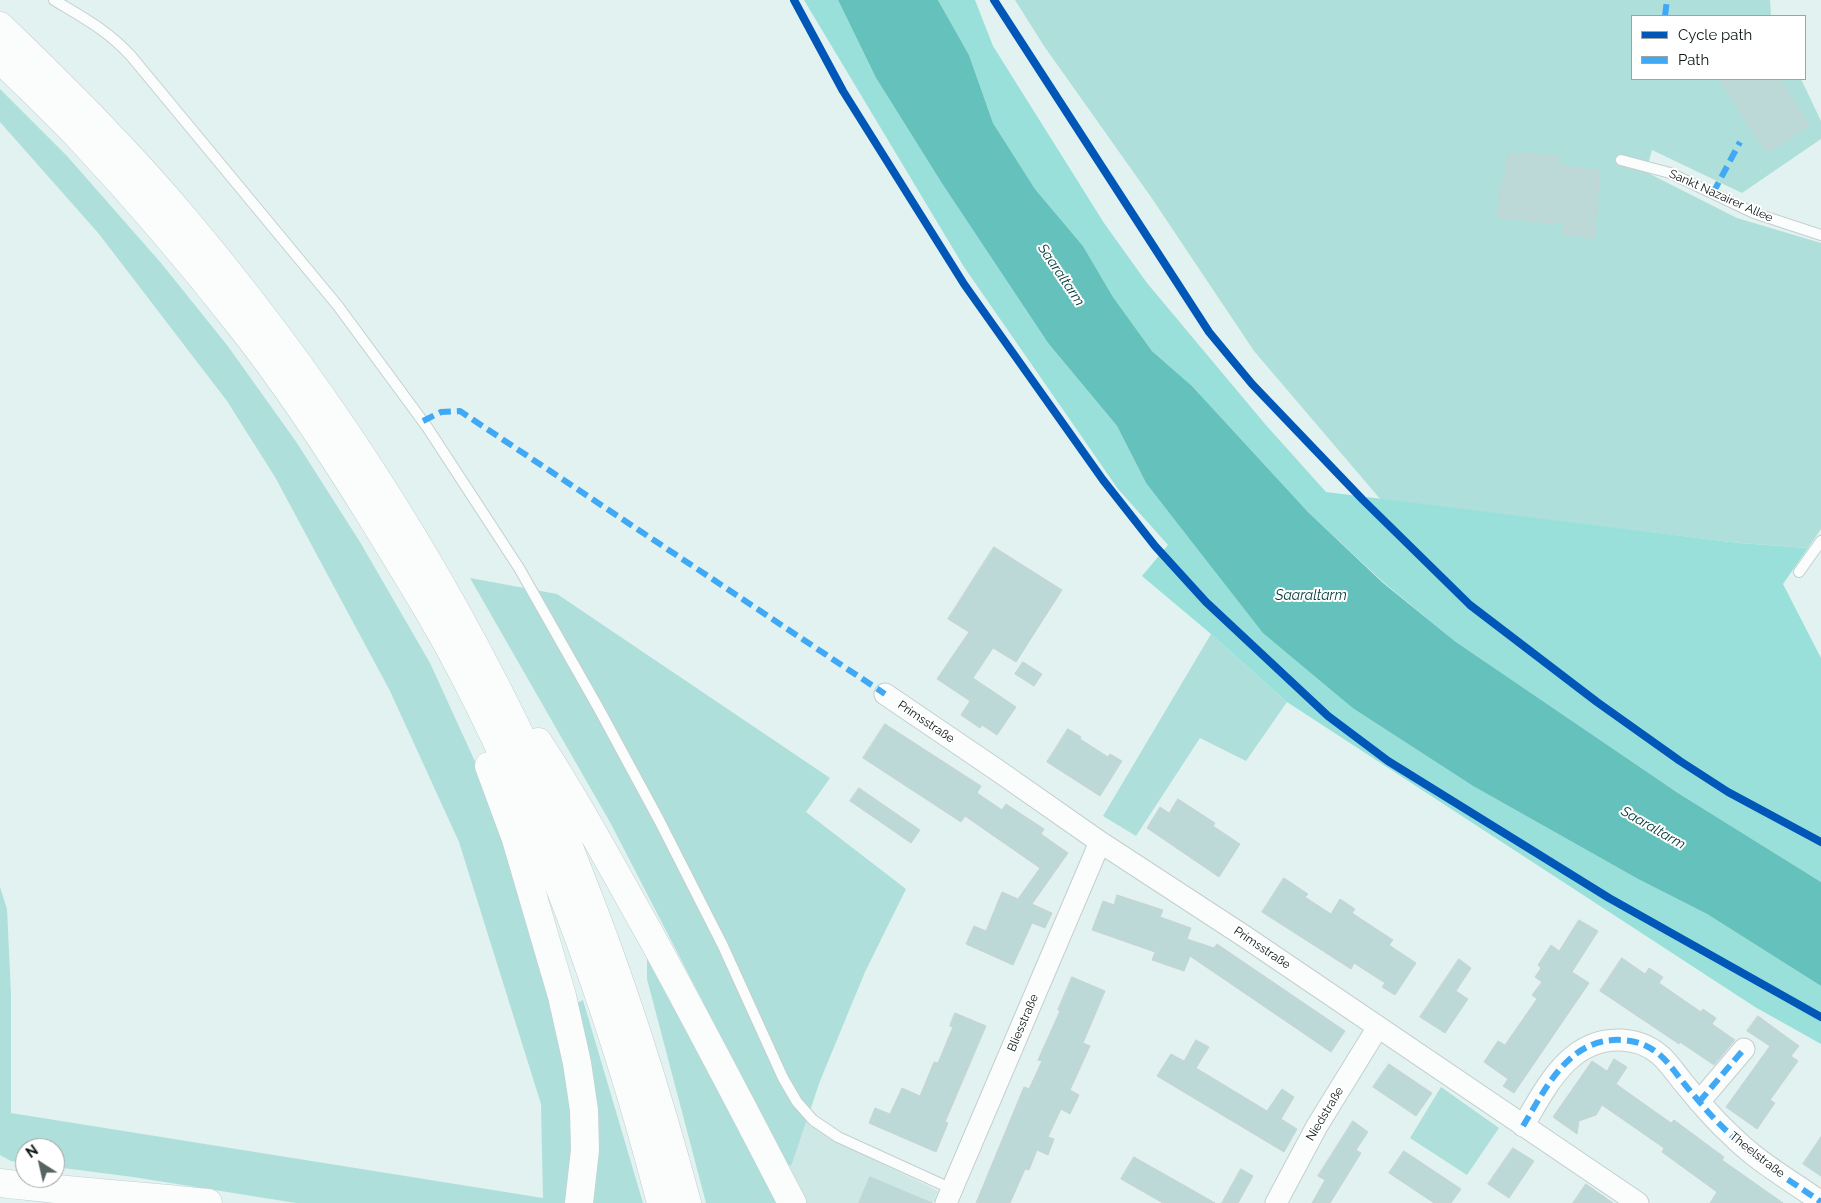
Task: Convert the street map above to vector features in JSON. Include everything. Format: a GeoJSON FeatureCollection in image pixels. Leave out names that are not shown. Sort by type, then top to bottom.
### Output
{"type":"FeatureCollection","features":[{"type":"Feature","properties":{"kind":"main road"},"geometry":{"type":"LineString","coordinates":[[0,26],[98,123],[186,221],[262,316],[364,459],[432,570],[469,635],[564,782],[718,1059],[792,1203]]}},
{"type":"Feature","properties":{"kind":"main road"},"geometry":{"type":"LineString","coordinates":[[0,59],[75,133],[167,236],[244,329],[344,473],[413,584],[448,646],[493,735],[530,816],[578,933],[620,1055],[661,1203]]}},
{"type":"Feature","properties":{"kind":"main road"},"geometry":{"type":"LineString","coordinates":[[413,584],[482,749],[516,839],[562,996],[577,1062],[584,1110],[585,1150],[579,1203]]}},
{"type":"Feature","properties":{"kind":"main road"},"geometry":{"type":"LineString","coordinates":[[469,635],[551,804],[599,923],[645,1055],[687,1203]]}},
{"type":"Feature","properties":{"kind":"main road"},"geometry":{"type":"LineString","coordinates":[[0,1183],[49,1196],[138,1195],[208,1203]]}},
{"type":"Feature","properties":{"kind":"street","name":"Primsstraße"},"geometry":{"type":"LineString","coordinates":[[885,694],[1100,842],[1244,936],[1638,1203]]}},
{"type":"Feature","properties":{"kind":"street","name":"Bliesstraße"},"geometry":{"type":"LineString","coordinates":[[949,1196],[1100,842]]}},
{"type":"Feature","properties":{"kind":"street","name":"Niedstraße"},"geometry":{"type":"LineString","coordinates":[[1276,1203],[1317,1126],[1378,1027]]}},
{"type":"Feature","properties":{"kind":"street","name":"Theelstraße"},"geometry":{"type":"LineString","coordinates":[[1523,1126],[1554,1075],[1579,1051],[1608,1039],[1645,1044],[1661,1056],[1731,1136],[1821,1202]]}},
{"type":"Feature","properties":{"kind":"street"},"geometry":{"type":"LineString","coordinates":[[1700,1102],[1744,1050]]}},
{"type":"Feature","properties":{"kind":"lane"},"geometry":{"type":"LineString","coordinates":[[54,0],[89,20],[114,38],[132,56],[338,306],[427,427],[519,568],[599,709],[659,820],[723,946],[783,1078],[797,1102],[813,1120],[838,1137],[949,1196]]}},
{"type":"Feature","properties":{"kind":"lane","name":"Sankt Nazairer Allee"},"geometry":{"type":"LineString","coordinates":[[1621,160],[1670,173],[1754,213],[1821,235]]}},
{"type":"Feature","properties":{"kind":"lane"},"geometry":{"type":"LineString","coordinates":[[1799,572],[1821,541]]}},
{"type":"Feature","properties":{"kind":"shaded area"},"geometry":{"type":"Polygon","coordinates":[[[804,0],[838,0],[876,78],[943,185],[1048,343],[1117,426],[1146,483],[1182,528],[1354,709],[1473,786],[1638,879],[1707,914],[1821,986],[1821,1044],[1755,1007],[1287,702],[1142,576],[1168,545],[1118,489],[964,267],[804,0]]]}},
{"type":"Feature","properties":{"kind":"shaded area"},"geometry":{"type":"Polygon","coordinates":[[[938,0],[975,0],[993,46],[1104,223],[1147,283],[1265,424],[1326,492],[1739,543],[1808,548],[1783,584],[1821,658],[1821,882],[1678,793],[1456,642],[1384,583],[1308,512],[1192,386],[1152,351],[1113,297],[1083,246],[1035,189],[993,123],[969,55],[938,0]]]}},
{"type":"Feature","properties":{"kind":"shaded area"},"geometry":{"type":"Polygon","coordinates":[[[1015,0],[1770,0],[1771,15],[1631,15],[1631,80],[1801,80],[1821,121],[1821,139],[1742,193],[1652,150],[1646,172],[1737,218],[1821,243],[1821,529],[1808,548],[1739,543],[1381,500],[1254,351],[1151,197],[1044,46],[1015,0]]]}},
{"type":"Feature","properties":{"kind":"shaded area"},"geometry":{"type":"Polygon","coordinates":[[[0,89],[67,156],[161,263],[227,345],[297,443],[360,542],[430,663],[483,779],[527,911],[565,1051],[573,1105],[574,1156],[567,1203],[296,1203],[65,1168],[65,1138],[15,1138],[15,1162],[0,1155],[0,887],[7,909],[11,994],[11,1113],[543,1198],[541,1104],[459,842],[390,691],[275,477],[227,401],[99,234],[0,122],[0,89]]]}},
{"type":"Feature","properties":{"kind":"shaded area"},"geometry":{"type":"Polygon","coordinates":[[[470,578],[557,594],[830,778],[806,812],[906,889],[865,972],[820,1081],[792,1164],[788,1167],[611,824],[470,578]]]}},
{"type":"Feature","properties":{"kind":"shaded area"},"geometry":{"type":"Polygon","coordinates":[[[1211,634],[1287,702],[1246,761],[1200,738],[1136,836],[1103,816],[1211,634]]]}},
{"type":"Feature","properties":{"kind":"shaded area"},"geometry":{"type":"Polygon","coordinates":[[[647,958],[779,1203],[706,1203],[647,979],[647,958]]]}},
{"type":"Feature","properties":{"kind":"shaded area"},"geometry":{"type":"Polygon","coordinates":[[[583,1000],[643,1203],[587,1203],[575,1004],[583,1000]]]}},
{"type":"Feature","properties":{"kind":"shaded area"},"geometry":{"type":"Polygon","coordinates":[[[1441,1087],[1499,1128],[1467,1175],[1410,1138],[1441,1087]]]}},
{"type":"Feature","properties":{"kind":"shaded area"},"geometry":{"type":"Polygon","coordinates":[[[806,1122],[829,1138],[938,1191],[933,1203],[805,1203],[788,1167],[792,1164],[806,1122]]]}},
{"type":"Feature","properties":{"kind":"water","name":"Saaraltarm"},"geometry":{"type":"Polygon","coordinates":[[[838,0],[938,0],[969,55],[993,123],[1035,189],[1083,246],[1113,297],[1152,351],[1192,386],[1308,512],[1383,583],[1456,642],[1678,793],[1821,882],[1821,986],[1707,914],[1638,879],[1473,786],[1354,709],[1263,633],[1146,483],[1117,426],[1048,343],[943,185],[876,78],[838,0]]]}},
{"type":"Feature","properties":{"kind":"building"},"geometry":{"type":"Polygon","coordinates":[[[1721,80],[1780,80],[1809,125],[1767,152],[1721,80]]]}},
{"type":"Feature","properties":{"kind":"building"},"geometry":{"type":"Polygon","coordinates":[[[1508,153],[1560,157],[1559,166],[1600,171],[1594,237],[1564,234],[1565,224],[1498,217],[1502,180],[1505,180],[1508,153]]]}},
{"type":"Feature","properties":{"kind":"building"},"geometry":{"type":"Polygon","coordinates":[[[994,547],[1062,590],[1016,662],[993,648],[973,678],[1016,707],[997,735],[982,725],[980,728],[961,715],[970,701],[937,679],[969,632],[948,619],[994,547]]]}},
{"type":"Feature","properties":{"kind":"building"},"geometry":{"type":"Polygon","coordinates":[[[1023,662],[1042,674],[1034,686],[1015,674],[1023,662]]]}},
{"type":"Feature","properties":{"kind":"building"},"geometry":{"type":"Polygon","coordinates":[[[885,724],[981,786],[977,793],[1002,810],[1006,804],[1044,829],[1041,834],[1068,853],[1032,904],[1052,913],[1045,928],[1032,923],[1013,965],[966,944],[974,926],[986,931],[1002,892],[1018,899],[1040,868],[965,816],[961,822],[863,758],[885,724]]]}},
{"type":"Feature","properties":{"kind":"building"},"geometry":{"type":"Polygon","coordinates":[[[1068,729],[1108,757],[1110,754],[1122,761],[1100,796],[1047,762],[1068,729]]]}},
{"type":"Feature","properties":{"kind":"building"},"geometry":{"type":"Polygon","coordinates":[[[859,788],[920,830],[911,843],[850,801],[859,788]]]}},
{"type":"Feature","properties":{"kind":"building"},"geometry":{"type":"Polygon","coordinates":[[[1178,799],[1215,823],[1213,826],[1240,844],[1219,877],[1147,828],[1160,807],[1169,813],[1178,799]]]}},
{"type":"Feature","properties":{"kind":"building"},"geometry":{"type":"Polygon","coordinates":[[[1284,878],[1308,894],[1305,897],[1331,914],[1340,899],[1355,909],[1352,913],[1393,940],[1389,945],[1416,963],[1395,995],[1382,987],[1385,983],[1354,963],[1351,969],[1262,912],[1284,878]]]}},
{"type":"Feature","properties":{"kind":"building"},"geometry":{"type":"Polygon","coordinates":[[[1117,895],[1163,910],[1160,917],[1191,928],[1187,939],[1214,948],[1217,944],[1345,1031],[1331,1052],[1190,956],[1184,971],[1152,960],[1155,952],[1092,930],[1103,901],[1114,905],[1117,895]]]}},
{"type":"Feature","properties":{"kind":"building"},"geometry":{"type":"Polygon","coordinates":[[[1579,920],[1598,931],[1572,972],[1589,983],[1514,1093],[1503,1086],[1508,1079],[1484,1062],[1498,1041],[1505,1045],[1537,999],[1532,995],[1542,982],[1535,977],[1541,968],[1538,965],[1551,945],[1559,951],[1579,920]]]}},
{"type":"Feature","properties":{"kind":"building"},"geometry":{"type":"Polygon","coordinates":[[[1622,958],[1645,974],[1649,968],[1663,977],[1659,983],[1701,1012],[1703,1009],[1716,1018],[1712,1024],[1735,1040],[1714,1065],[1600,991],[1622,958]]]}},
{"type":"Feature","properties":{"kind":"building"},"geometry":{"type":"Polygon","coordinates":[[[1459,959],[1471,968],[1456,991],[1468,999],[1445,1033],[1420,1017],[1459,959]]]}},
{"type":"Feature","properties":{"kind":"building"},"geometry":{"type":"Polygon","coordinates":[[[1072,977],[1105,991],[1083,1043],[1090,1046],[1070,1090],[1079,1095],[1070,1114],[1061,1109],[1048,1137],[1054,1139],[1048,1155],[1037,1150],[1029,1170],[1025,1169],[1010,1203],[976,1203],[1024,1087],[1029,1089],[1042,1061],[1038,1060],[1060,1011],[1058,1010],[1072,977]]]}},
{"type":"Feature","properties":{"kind":"building"},"geometry":{"type":"Polygon","coordinates":[[[955,1013],[986,1026],[945,1122],[948,1123],[936,1152],[869,1123],[875,1108],[890,1114],[902,1088],[920,1096],[934,1062],[938,1063],[953,1027],[950,1026],[955,1013]]]}},
{"type":"Feature","properties":{"kind":"building"},"geometry":{"type":"Polygon","coordinates":[[[1758,1016],[1799,1046],[1791,1056],[1798,1061],[1770,1100],[1775,1103],[1757,1129],[1726,1107],[1770,1046],[1747,1031],[1758,1016]]]}},
{"type":"Feature","properties":{"kind":"building"},"geometry":{"type":"Polygon","coordinates":[[[1196,1040],[1209,1047],[1196,1068],[1267,1111],[1282,1089],[1294,1097],[1281,1119],[1297,1129],[1284,1152],[1157,1076],[1171,1054],[1184,1061],[1196,1040]]]}},
{"type":"Feature","properties":{"kind":"building"},"geometry":{"type":"Polygon","coordinates":[[[1614,1059],[1627,1067],[1616,1084],[1671,1123],[1674,1120],[1724,1157],[1722,1160],[1783,1203],[1710,1203],[1717,1192],[1662,1152],[1664,1148],[1602,1105],[1596,1115],[1579,1121],[1577,1134],[1553,1117],[1592,1061],[1607,1071],[1614,1059]]]}},
{"type":"Feature","properties":{"kind":"building"},"geometry":{"type":"Polygon","coordinates":[[[1389,1064],[1432,1093],[1416,1116],[1373,1087],[1389,1064]]]}},
{"type":"Feature","properties":{"kind":"building"},"geometry":{"type":"Polygon","coordinates":[[[1353,1121],[1368,1132],[1356,1150],[1361,1153],[1330,1203],[1312,1203],[1325,1180],[1318,1176],[1353,1121]]]}},
{"type":"Feature","properties":{"kind":"building"},"geometry":{"type":"Polygon","coordinates":[[[1821,1137],[1821,1176],[1803,1164],[1821,1137]]]}},
{"type":"Feature","properties":{"kind":"building"},"geometry":{"type":"Polygon","coordinates":[[[1513,1148],[1534,1161],[1509,1198],[1488,1184],[1513,1148]]]}},
{"type":"Feature","properties":{"kind":"building"},"geometry":{"type":"Polygon","coordinates":[[[1404,1151],[1461,1189],[1451,1203],[1434,1203],[1389,1173],[1404,1151]]]}},
{"type":"Feature","properties":{"kind":"building"},"geometry":{"type":"Polygon","coordinates":[[[1134,1157],[1215,1203],[1163,1203],[1121,1179],[1134,1157]]]}},
{"type":"Feature","properties":{"kind":"building"},"geometry":{"type":"Polygon","coordinates":[[[1241,1169],[1253,1176],[1238,1203],[1222,1203],[1241,1169]]]}},
{"type":"Feature","properties":{"kind":"building"},"geometry":{"type":"Polygon","coordinates":[[[870,1177],[932,1203],[859,1203],[870,1177]]]}},
{"type":"Feature","properties":{"kind":"building"},"geometry":{"type":"Polygon","coordinates":[[[1586,1184],[1613,1203],[1573,1203],[1586,1184]]]}},
{"type":"Feature","properties":{"kind":"marked path"},"geometry":{"type":"LineString","coordinates":[[1665,15],[1667,0]]}},
{"type":"Feature","properties":{"kind":"marked path"},"geometry":{"type":"LineString","coordinates":[[1713,193],[1740,142]]}},
{"type":"Feature","properties":{"kind":"marked path"},"geometry":{"type":"LineString","coordinates":[[423,421],[441,412],[460,411],[885,694]]}},
{"type":"Feature","properties":{"kind":"marked path"},"geometry":{"type":"LineString","coordinates":[[1523,1126],[1550,1081],[1573,1056],[1587,1047],[1603,1041],[1633,1041],[1647,1046],[1663,1058],[1693,1095],[1740,1144],[1762,1162],[1821,1202]]}},
{"type":"Feature","properties":{"kind":"marked path"},"geometry":{"type":"LineString","coordinates":[[1699,1102],[1744,1049]]}},
{"type":"Feature","properties":{"kind":"cycle path"},"geometry":{"type":"LineString","coordinates":[[794,0],[843,91],[964,284],[1103,480],[1155,546],[1206,602],[1328,716],[1388,761],[1609,898],[1821,1017]]}},
{"type":"Feature","properties":{"kind":"cycle path"},"geometry":{"type":"LineString","coordinates":[[994,0],[1209,332],[1252,384],[1363,500],[1470,605],[1597,702],[1680,761],[1728,792],[1821,842]]}}]}
